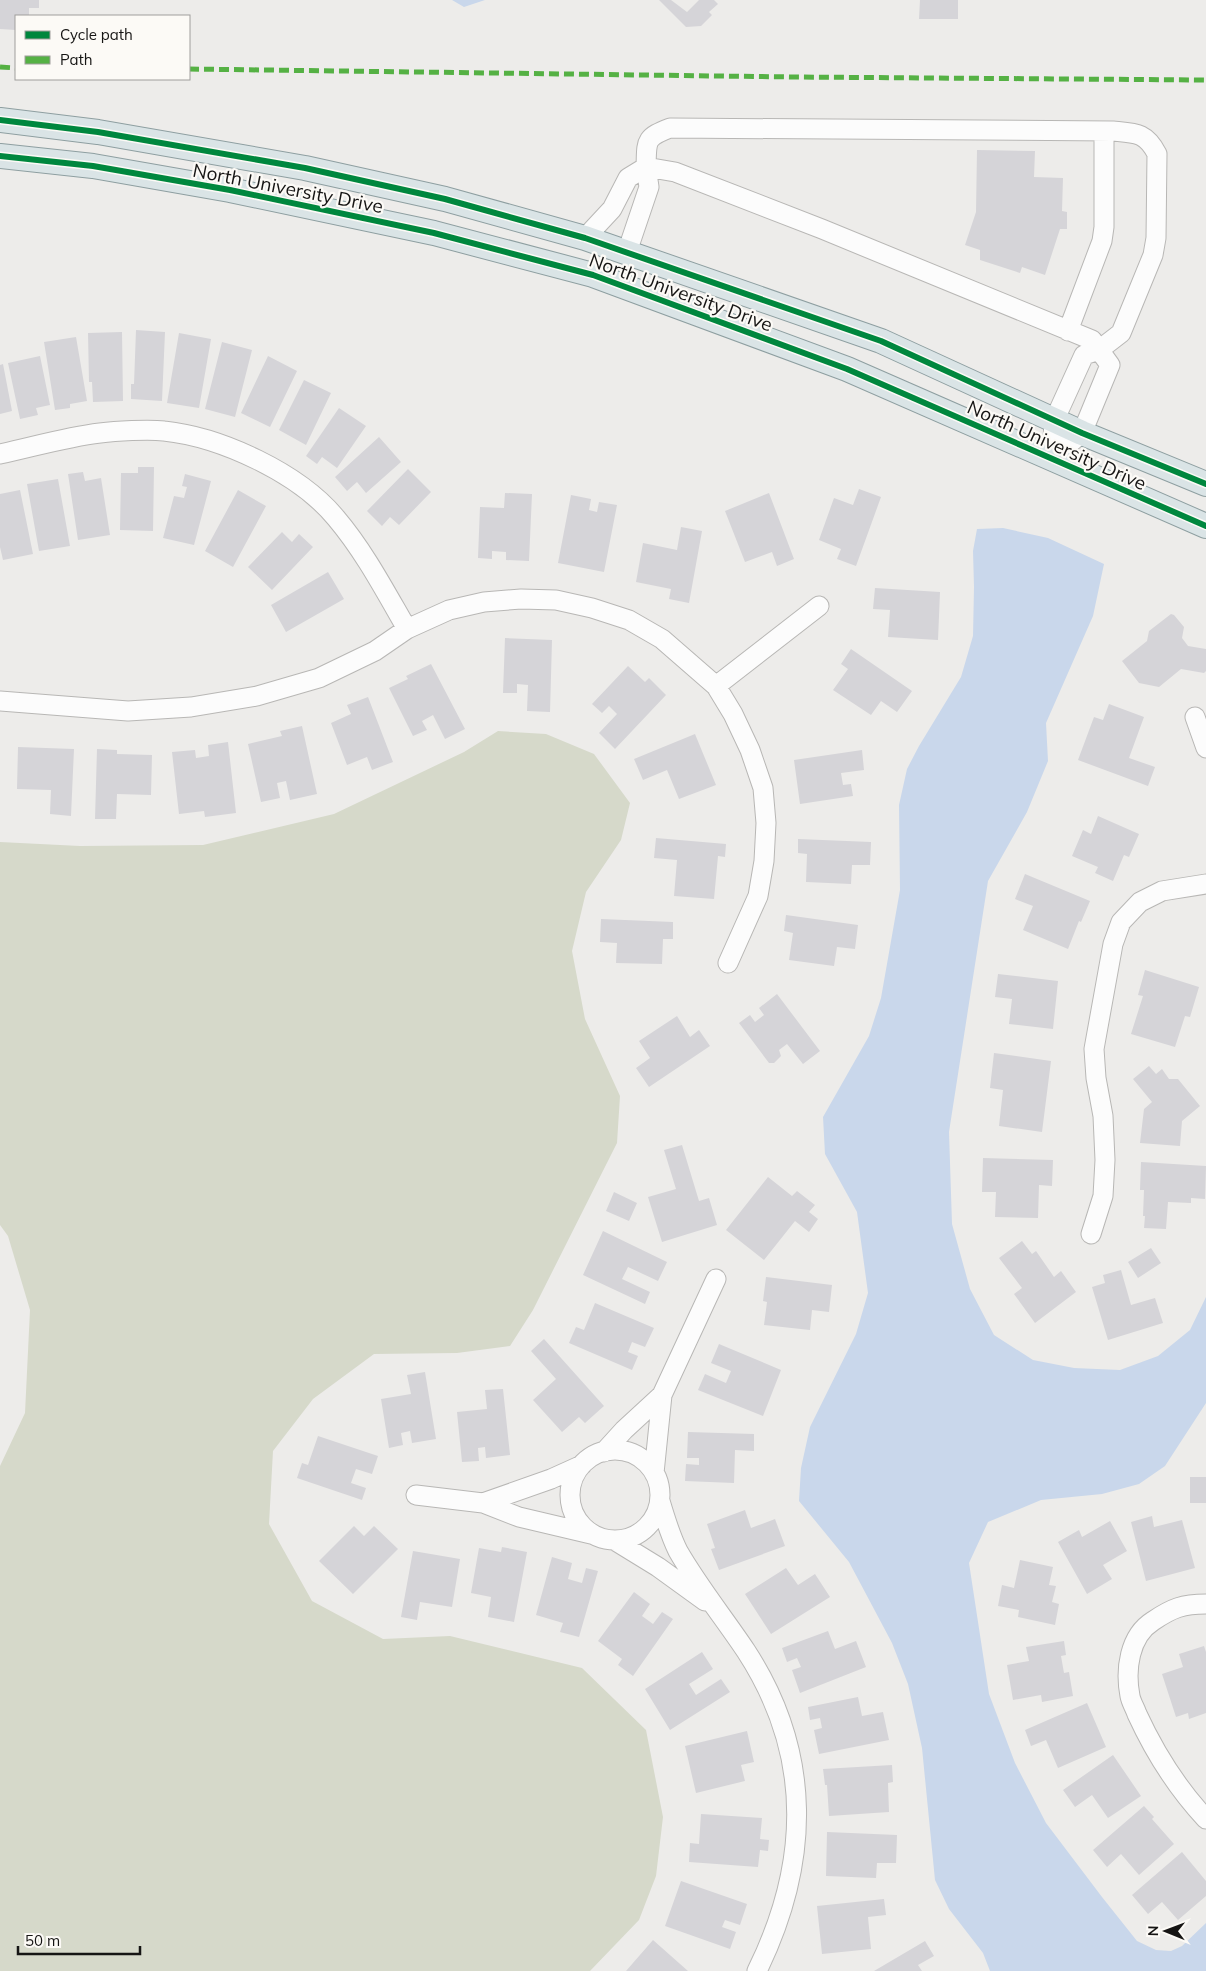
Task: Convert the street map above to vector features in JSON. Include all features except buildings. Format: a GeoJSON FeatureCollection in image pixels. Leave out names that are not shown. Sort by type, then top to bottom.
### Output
{"type":"FeatureCollection","features":[{"type":"Feature","properties":{"kind":"main road","name":"North University Drive"},"geometry":{"type":"LineString","coordinates":[[0,120],[98,132],[285,164],[445,199],[585,238],[882,341],[1054,421],[1206,484]]}},
{"type":"Feature","properties":{"kind":"main road","name":"North University Drive"},"geometry":{"type":"LineString","coordinates":[[0,156],[92,166],[230,190],[434,233],[593,274],[846,369],[1206,526]]}},
{"type":"Feature","properties":{"kind":"main road"},"geometry":{"type":"LineString","coordinates":[[434,233],[445,199]]}},
{"type":"Feature","properties":{"kind":"street"},"geometry":{"type":"LineString","coordinates":[[627,252],[649,187],[646,167],[647,143],[654,134],[670,128],[1104,131],[1138,133],[1151,142],[1157,154],[1156,238],[1153,255],[1121,333],[1099,350],[1084,355],[1054,421],[1052,458]]}},
{"type":"Feature","properties":{"kind":"street"},"geometry":{"type":"LineString","coordinates":[[1068,330],[1102,241],[1104,227],[1104,131]]}},
{"type":"Feature","properties":{"kind":"street"},"geometry":{"type":"LineString","coordinates":[[585,238],[612,209],[628,178],[646,167],[675,172],[804,222],[1092,340],[1110,365],[1082,433],[1052,458]]}},
{"type":"Feature","properties":{"kind":"street"},"geometry":{"type":"LineString","coordinates":[[0,454],[101,432],[163,431],[210,441],[253,457],[297,482],[336,517],[369,563],[407,629]]}},
{"type":"Feature","properties":{"kind":"street"},"geometry":{"type":"LineString","coordinates":[[0,701],[128,711],[191,707],[257,696],[320,678],[375,651],[407,629],[449,610],[484,602],[521,599],[556,600],[592,608],[628,620],[662,639],[716,686],[733,714],[750,750],[763,788],[766,823],[764,861],[758,896],[728,963]]}},
{"type":"Feature","properties":{"kind":"street"},"geometry":{"type":"LineString","coordinates":[[716,686],[819,606]]}},
{"type":"Feature","properties":{"kind":"street"},"geometry":{"type":"LineString","coordinates":[[1195,717],[1206,748]]}},
{"type":"Feature","properties":{"kind":"street"},"geometry":{"type":"LineString","coordinates":[[1091,1234],[1103,1196],[1105,1160],[1103,1116],[1096,1078],[1094,1049],[1113,944],[1121,922],[1140,902],[1162,891],[1206,884]]}},
{"type":"Feature","properties":{"kind":"street"},"geometry":{"type":"LineString","coordinates":[[654,1473],[662,1395],[716,1279]]}},
{"type":"Feature","properties":{"kind":"street"},"geometry":{"type":"LineString","coordinates":[[604,1452],[624,1430],[662,1395]]}},
{"type":"Feature","properties":{"kind":"street"},"geometry":{"type":"LineString","coordinates":[[482,1503],[551,1480],[604,1452],[618,1450],[632,1454],[645,1462],[654,1473],[659,1486],[660,1501],[666,1524],[678,1550],[714,1607],[746,1652],[770,1695],[786,1739],[796,1791],[796,1842],[788,1890],[773,1939],[757,1971]]}},
{"type":"Feature","properties":{"kind":"street"},"geometry":{"type":"LineString","coordinates":[[582,1465],[574,1476],[570,1502],[574,1514],[591,1534]]}},
{"type":"Feature","properties":{"kind":"street"},"geometry":{"type":"LineString","coordinates":[[416,1496],[482,1503],[519,1517],[591,1534],[602,1539],[614,1540],[627,1539],[639,1534],[649,1525],[656,1514],[660,1501]]}},
{"type":"Feature","properties":{"kind":"street"},"geometry":{"type":"LineString","coordinates":[[614,1540],[658,1567],[714,1607]]}},
{"type":"Feature","properties":{"kind":"street"},"geometry":{"type":"LineString","coordinates":[[1206,1604],[1187,1604],[1165,1613],[1145,1626],[1134,1641],[1128,1666],[1130,1698],[1147,1737],[1192,1804],[1206,1819]]}},
{"type":"Feature","properties":{"kind":"shaded area"},"geometry":{"type":"Polygon","coordinates":[[[498,731],[546,734],[594,754],[630,803],[621,840],[586,892],[572,951],[585,1019],[620,1096],[617,1143],[533,1310],[510,1346],[457,1353],[374,1354],[313,1399],[273,1451],[269,1524],[312,1601],[383,1639],[450,1636],[582,1668],[646,1730],[663,1817],[656,1876],[639,1920],[590,1971],[0,1971],[0,1466],[25,1413],[30,1310],[8,1236],[0,1225],[0,842],[80,846],[203,845],[334,814],[464,752],[498,731]]]}},
{"type":"Feature","properties":{"kind":"water"},"geometry":{"type":"Polygon","coordinates":[[[452,0],[485,0],[464,7],[452,0]]]}},
{"type":"Feature","properties":{"kind":"water"},"geometry":{"type":"Polygon","coordinates":[[[1003,528],[1048,538],[1104,564],[1093,616],[1046,723],[1048,761],[1027,812],[988,881],[949,1132],[952,1224],[970,1289],[994,1335],[1033,1360],[1074,1368],[1120,1370],[1158,1356],[1190,1330],[1206,1297],[1206,1403],[1165,1466],[1139,1484],[1102,1494],[1041,1500],[988,1522],[969,1563],[989,1694],[1015,1763],[1046,1823],[1137,1941],[1156,1950],[1171,1951],[1182,1946],[1206,1923],[1206,1971],[990,1971],[983,1953],[949,1909],[935,1880],[922,1748],[908,1684],[892,1643],[849,1562],[799,1501],[801,1468],[810,1427],[856,1334],[868,1293],[857,1212],[825,1154],[823,1117],[869,1036],[881,998],[900,890],[899,805],[907,769],[961,677],[973,636],[973,551],[977,529],[1003,528]]]}},
{"type":"Feature","properties":{"kind":"marked path"},"geometry":{"type":"LineString","coordinates":[[0,67],[15,68]]}},
{"type":"Feature","properties":{"kind":"marked path"},"geometry":{"type":"LineString","coordinates":[[190,69],[1206,80]]}},
{"type":"Feature","properties":{"kind":"cycle path"},"geometry":{"type":"LineString","coordinates":[[0,120],[98,132],[305,168],[445,199],[585,238],[881,341],[1082,433],[1206,484]]}},
{"type":"Feature","properties":{"kind":"cycle path"},"geometry":{"type":"LineString","coordinates":[[0,156],[93,166],[230,190],[434,233],[593,275],[847,369],[1206,526]]}}]}
